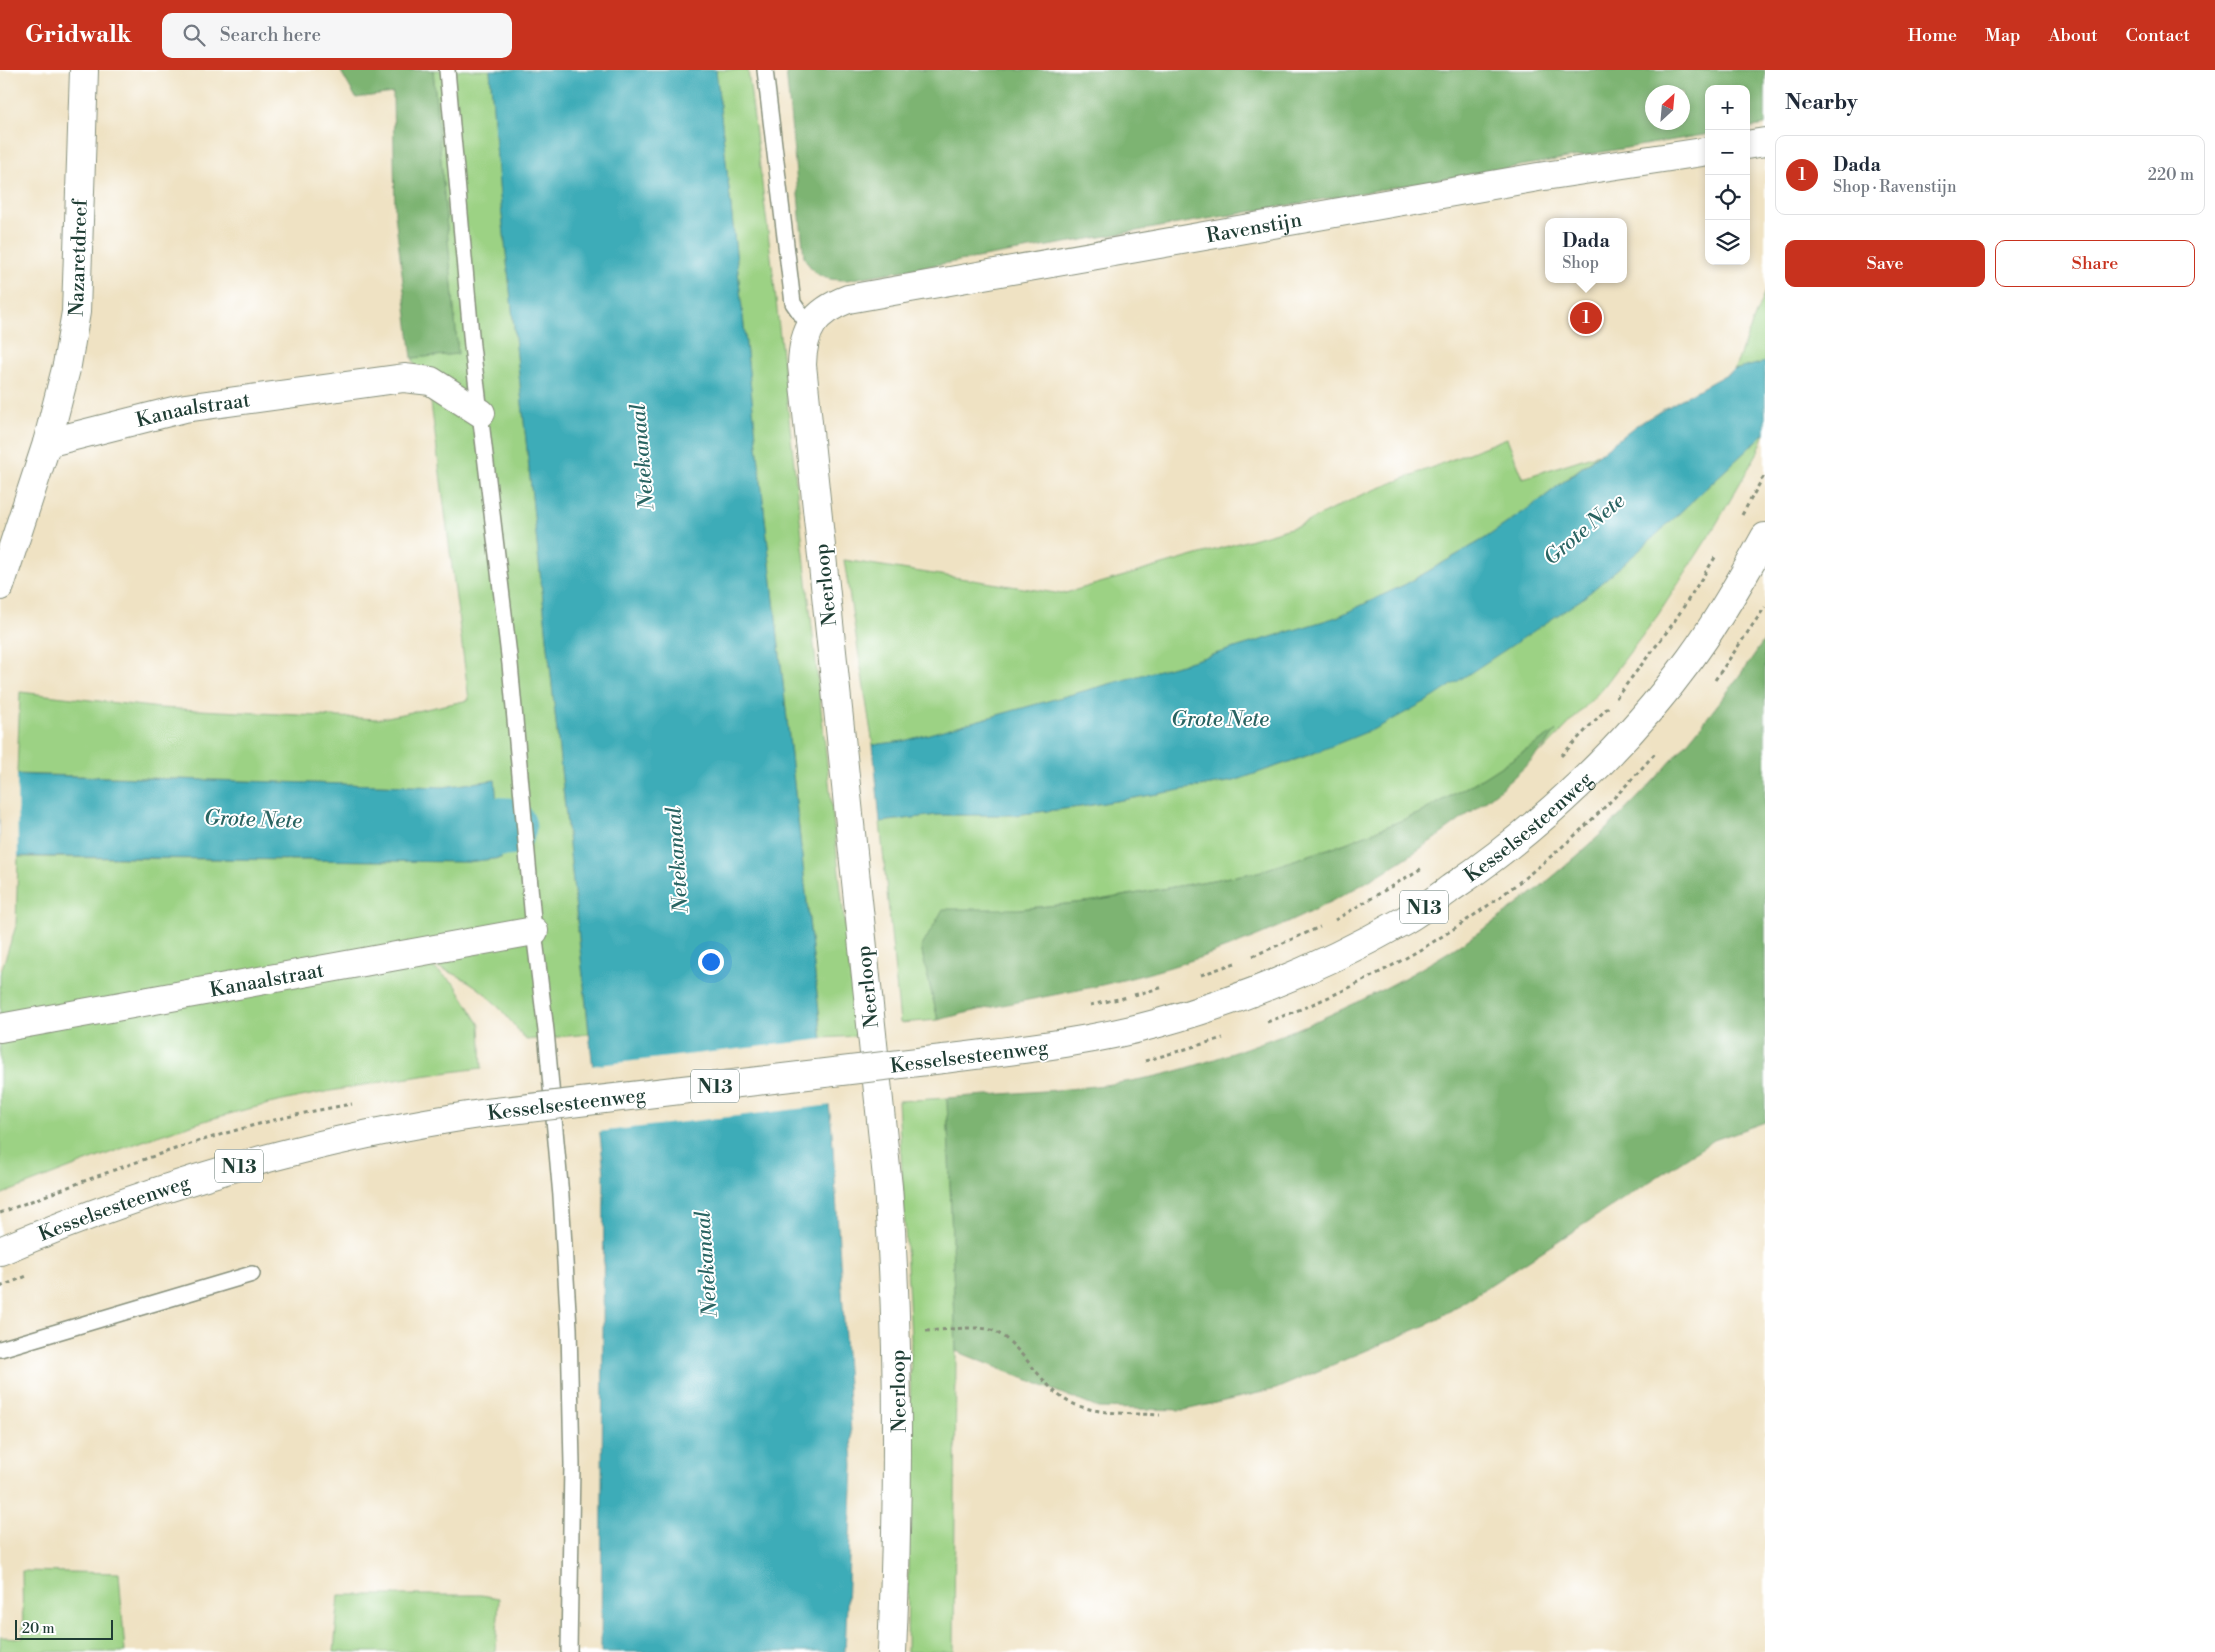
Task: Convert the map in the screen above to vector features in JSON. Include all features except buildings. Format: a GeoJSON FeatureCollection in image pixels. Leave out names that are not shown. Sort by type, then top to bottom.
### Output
{"type":"FeatureCollection","features":[{"type":"Feature","properties":{"kind":"street","name":"Nazaretdreef"},"geometry":{"type":"LineString","coordinates":[[47,442],[67,365],[76,312],[84,70]]}},
{"type":"Feature","properties":{"kind":"street"},"geometry":{"type":"LineString","coordinates":[[1750,144],[1765,142]]}},
{"type":"Feature","properties":{"kind":"street","name":"Ravenstijn"},"geometry":{"type":"LineString","coordinates":[[809,326],[833,305],[848,299],[1490,186],[1705,152]]}},
{"type":"Feature","properties":{"kind":"street","name":"Neerloop"},"geometry":{"type":"LineString","coordinates":[[809,326],[802,348],[802,365],[888,1187],[895,1270],[899,1439],[892,1652]]}},
{"type":"Feature","properties":{"kind":"street","name":"Kanaalstraat"},"geometry":{"type":"LineString","coordinates":[[47,442],[186,408],[404,378],[431,381],[481,413]]}},
{"type":"Feature","properties":{"kind":"street"},"geometry":{"type":"LineString","coordinates":[[0,586],[47,442]]}},
{"type":"Feature","properties":{"kind":"street","name":"Kesselsesteenweg"},"geometry":{"type":"LineString","coordinates":[[0,1250],[138,1199],[277,1156],[425,1122],[1067,1043],[1154,1025],[1263,990],[1336,957],[1406,919],[1468,877],[1524,833],[1612,750],[1690,660],[1730,599],[1765,537]]}},
{"type":"Feature","properties":{"kind":"street","name":"Kanaalstraat"},"geometry":{"type":"LineString","coordinates":[[0,1028],[534,931]]}},
{"type":"Feature","properties":{"kind":"lane"},"geometry":{"type":"LineString","coordinates":[[447,70],[472,346],[510,664],[534,931],[546,1031],[561,1196],[569,1328],[572,1464],[569,1652]]}},
{"type":"Feature","properties":{"kind":"lane"},"geometry":{"type":"LineString","coordinates":[[765,70],[793,303],[809,326]]}},
{"type":"Feature","properties":{"kind":"lane"},"geometry":{"type":"LineString","coordinates":[[0,1349],[252,1274]]}},
{"type":"Feature","properties":{"kind":"path"},"geometry":{"type":"LineString","coordinates":[[1738,521],[1765,474]]}},
{"type":"Feature","properties":{"kind":"path"},"geometry":{"type":"LineString","coordinates":[[1560,757],[1615,700],[1672,624],[1718,553]]}},
{"type":"Feature","properties":{"kind":"path"},"geometry":{"type":"LineString","coordinates":[[1331,922],[1428,865]]}},
{"type":"Feature","properties":{"kind":"path"},"geometry":{"type":"LineString","coordinates":[[1248,959],[1323,926]]}},
{"type":"Feature","properties":{"kind":"path"},"geometry":{"type":"LineString","coordinates":[[1194,978],[1239,962]]}},
{"type":"Feature","properties":{"kind":"path"},"geometry":{"type":"LineString","coordinates":[[1088,1006],[1167,986]]}},
{"type":"Feature","properties":{"kind":"path"},"geometry":{"type":"LineString","coordinates":[[0,1288],[34,1273]]}},
{"type":"Feature","properties":{"kind":"path"},"geometry":{"type":"LineString","coordinates":[[927,1331],[989,1329],[1007,1340],[1057,1394],[1068,1401],[1088,1409],[1160,1415]]}},
{"type":"Feature","properties":{"kind":"green space"},"geometry":{"type":"Polygon","coordinates":[[[340,70],[433,70],[458,354],[412,358],[395,214],[393,93],[356,98],[340,70]]]}},
{"type":"Feature","properties":{"kind":"green space"},"geometry":{"type":"Polygon","coordinates":[[[433,70],[490,70],[500,196],[589,1034],[526,1040],[505,1014],[474,985],[447,971],[430,965],[455,984],[480,1025],[482,1068],[421,1076],[300,1097],[209,1119],[149,1139],[0,1195],[0,974],[16,926],[18,857],[468,862],[501,858],[495,780],[443,787],[17,774],[20,692],[160,708],[378,719],[469,700],[431,403],[412,358],[458,354],[433,70]]]}},
{"type":"Feature","properties":{"kind":"green space"},"geometry":{"type":"Polygon","coordinates":[[[716,70],[748,70],[773,273],[857,1036],[822,1038],[716,70]]]}},
{"type":"Feature","properties":{"kind":"green space"},"geometry":{"type":"Polygon","coordinates":[[[786,70],[1765,70],[1765,125],[1750,127],[1750,85],[1705,85],[1705,135],[847,280],[821,276],[808,264],[804,257],[786,70]]]}},
{"type":"Feature","properties":{"kind":"green space"},"geometry":{"type":"Polygon","coordinates":[[[1765,291],[1765,362],[1734,370],[1765,291]]]}},
{"type":"Feature","properties":{"kind":"green space"},"geometry":{"type":"Polygon","coordinates":[[[1765,433],[1758,452],[1714,528],[1658,615],[1602,689],[1541,753],[1555,732],[1483,778],[1420,813],[1346,843],[1258,872],[1094,901],[1020,909],[921,948],[938,1020],[900,1023],[880,822],[937,815],[1014,815],[1080,807],[1234,781],[1312,754],[1582,599],[1641,549],[1765,433]]]}},
{"type":"Feature","properties":{"kind":"green space"},"geometry":{"type":"Polygon","coordinates":[[[1507,438],[1523,478],[1598,454],[1539,501],[1484,539],[1406,584],[1337,617],[1192,661],[904,741],[873,745],[844,560],[1062,594],[1301,525],[1359,496],[1507,438]]]}},
{"type":"Feature","properties":{"kind":"green space"},"geometry":{"type":"Polygon","coordinates":[[[1765,639],[1765,1122],[1714,1140],[1433,1322],[1276,1389],[1185,1410],[1098,1408],[956,1351],[947,1098],[1105,1085],[1170,1073],[1260,1043],[1338,1011],[1412,974],[1481,931],[1545,883],[1606,829],[1662,771],[1715,707],[1765,639]]]}},
{"type":"Feature","properties":{"kind":"green space"},"geometry":{"type":"Polygon","coordinates":[[[1556,731],[1523,768],[1499,790],[1459,821],[1382,873],[1342,896],[1301,916],[1216,952],[1172,967],[1103,985],[938,1020],[921,948],[943,909],[1020,909],[1094,901],[1258,872],[1346,843],[1420,813],[1483,778],[1556,731]]]}},
{"type":"Feature","properties":{"kind":"green space"},"geometry":{"type":"Polygon","coordinates":[[[947,1098],[956,1351],[954,1652],[907,1652],[911,1338],[898,1101],[947,1098]]]}},
{"type":"Feature","properties":{"kind":"green space"},"geometry":{"type":"Polygon","coordinates":[[[22,1571],[119,1573],[125,1652],[0,1652],[0,1637],[23,1638],[22,1571]]]}},
{"type":"Feature","properties":{"kind":"green space"},"geometry":{"type":"Polygon","coordinates":[[[339,1595],[481,1595],[499,1598],[496,1652],[334,1652],[339,1595]]]}},
{"type":"Feature","properties":{"kind":"water","name":"Netekanaal"},"geometry":{"type":"Polygon","coordinates":[[[490,70],[716,70],[832,1132],[853,1465],[845,1652],[601,1652],[604,1172],[500,196],[490,70]]]}},
{"type":"Feature","properties":{"kind":"water","name":"Grote Nete"},"geometry":{"type":"Polygon","coordinates":[[[1765,362],[1765,433],[1641,549],[1582,599],[1434,697],[1379,727],[1312,754],[1234,781],[1080,807],[1014,815],[937,815],[880,822],[873,745],[904,741],[1192,661],[1337,617],[1406,584],[1484,539],[1539,501],[1635,426],[1734,370],[1765,362]]]}},
{"type":"Feature","properties":{"kind":"water"},"geometry":{"type":"Polygon","coordinates":[[[0,774],[443,787],[495,780],[501,858],[468,862],[0,856],[0,774]]]}},
{"type":"Feature","properties":{"kind":"pier"},"geometry":{"type":"Polygon","coordinates":[[[0,771],[17,772],[18,859],[0,859],[0,771]]]}},
{"type":"Feature","properties":{"kind":"pier"},"geometry":{"type":"Polygon","coordinates":[[[825,1039],[832,1105],[597,1132],[590,1066],[825,1039]]]}},
{"type":"Feature","properties":{"kind":"waterway","name":"Grote Nete"},"geometry":{"type":"LineString","coordinates":[[417,824],[507,827]]}},
{"type":"Feature","properties":{"kind":"place","name":"Dada"},"geometry":{"type":"Point","coordinates":[1586,318]}}]}
